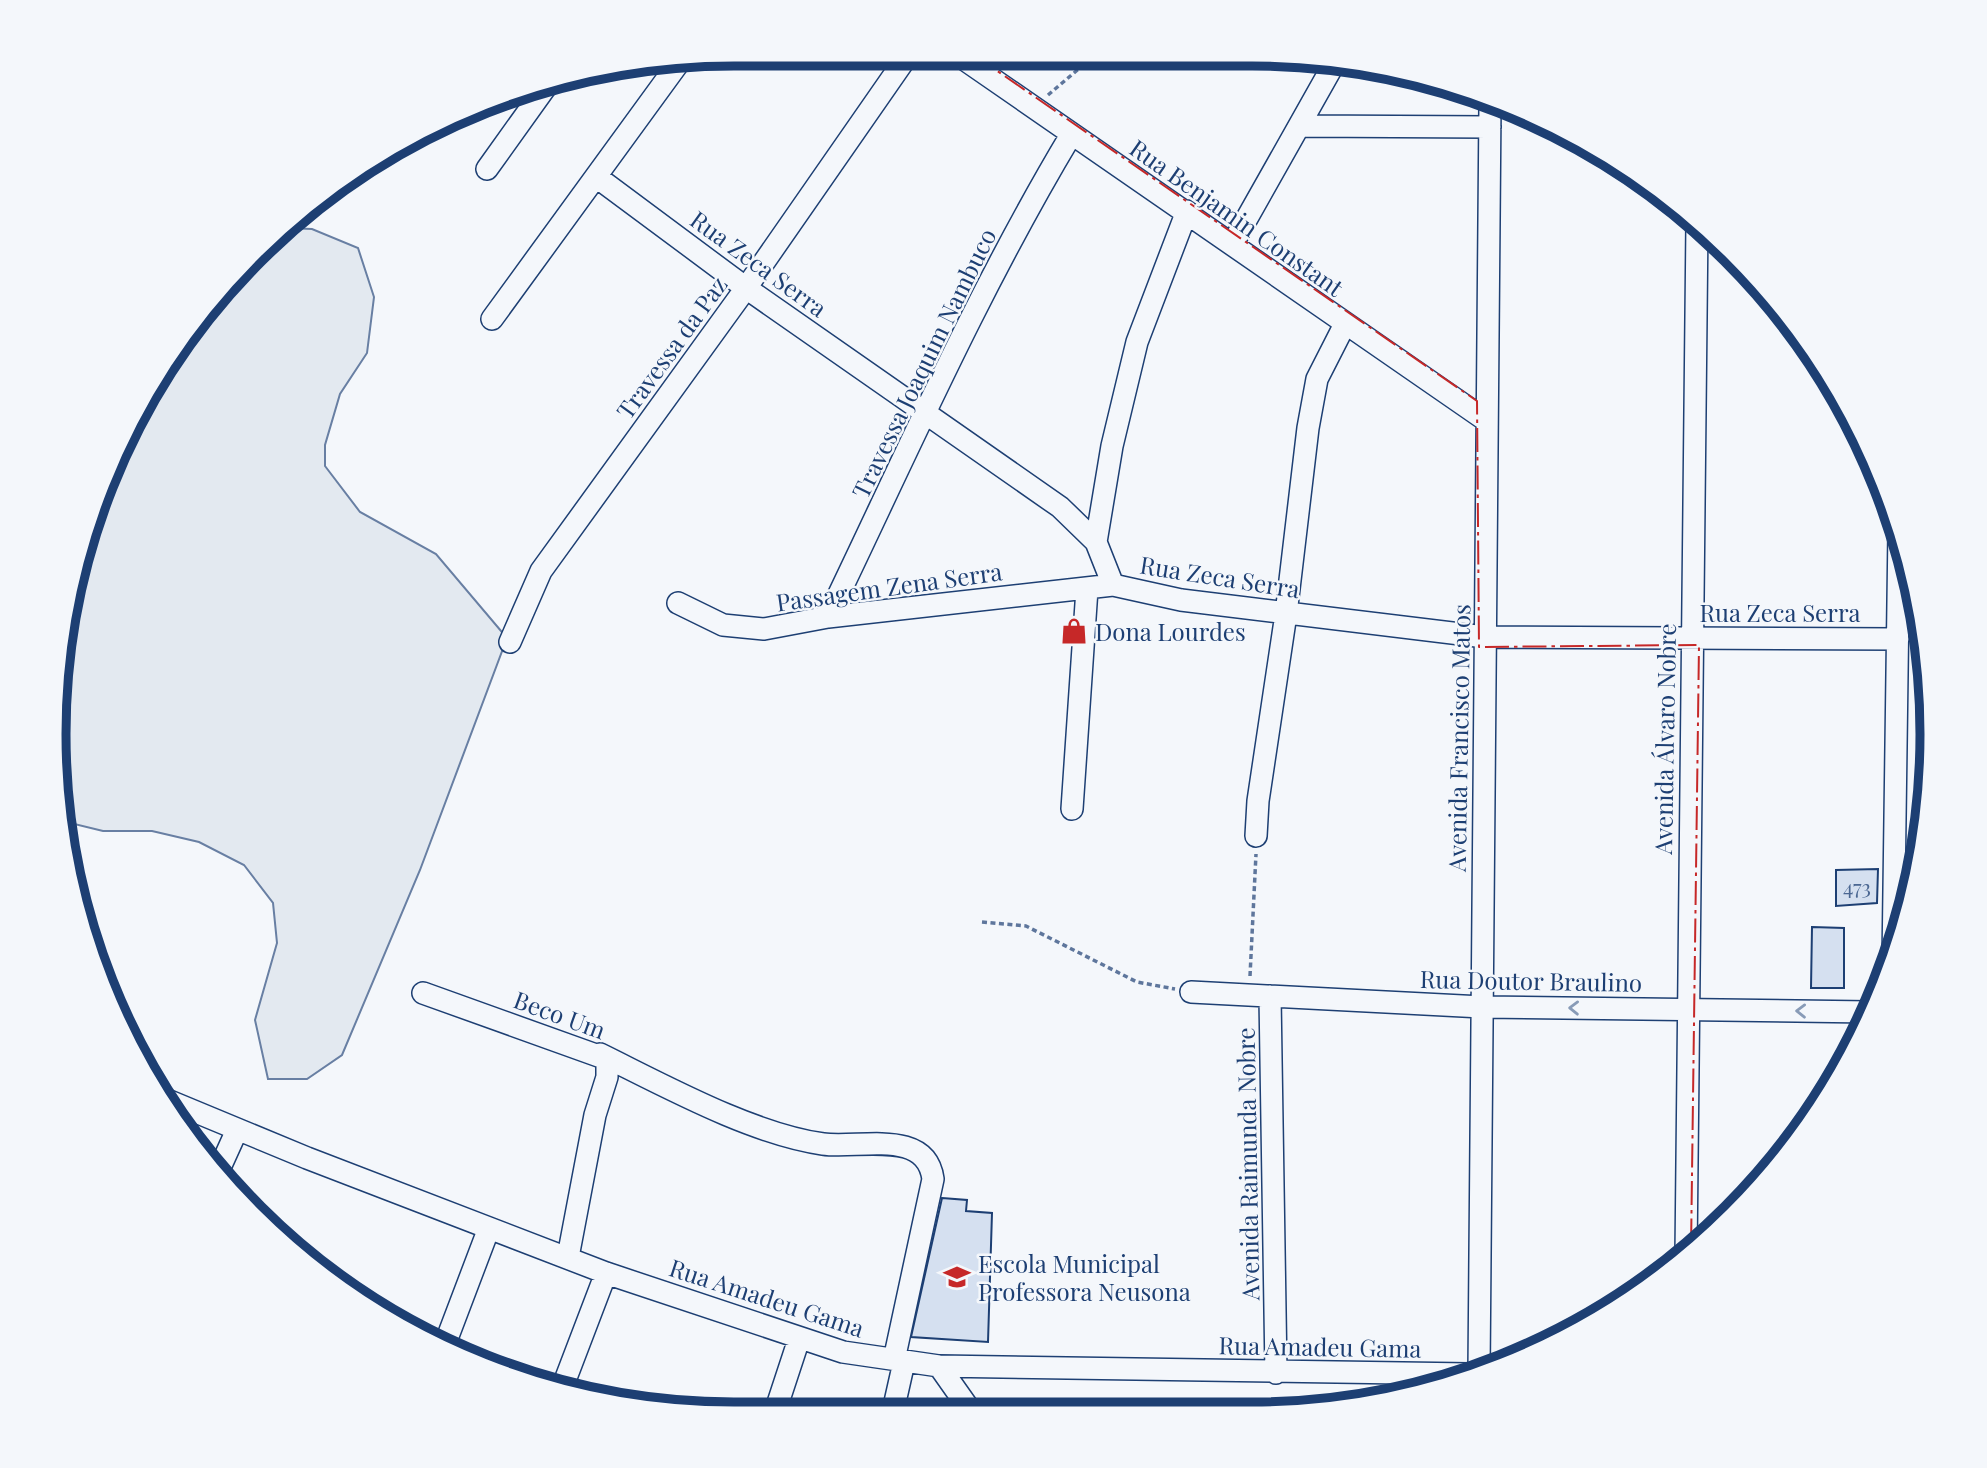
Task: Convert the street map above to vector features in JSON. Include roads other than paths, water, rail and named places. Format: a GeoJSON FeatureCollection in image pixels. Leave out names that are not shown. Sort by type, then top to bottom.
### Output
{"type":"FeatureCollection","features":[{"type":"Feature","properties":{"kind":"street","name":"Travessa da Paz"},"geometry":{"type":"LineString","coordinates":[[510,642],[541,571],[746,288],[900,66]]}},
{"type":"Feature","properties":{"kind":"street","name":"Rua Benjamin Constant"},"geometry":{"type":"LineString","coordinates":[[974,66],[1070,135],[1187,211],[1487,421]]}},
{"type":"Feature","properties":{"kind":"street"},"geometry":{"type":"LineString","coordinates":[[492,319],[598,178],[674,69]]}},
{"type":"Feature","properties":{"kind":"street"},"geometry":{"type":"LineString","coordinates":[[1233,243],[1330,71]]}},
{"type":"Feature","properties":{"kind":"street"},"geometry":{"type":"LineString","coordinates":[[487,169],[540,96]]}},
{"type":"Feature","properties":{"kind":"street","name":"Avenida Francisco Matos"},"geometry":{"type":"LineString","coordinates":[[1479,1362],[1490,110]]}},
{"type":"Feature","properties":{"kind":"street"},"geometry":{"type":"LineString","coordinates":[[1300,126],[1490,127]]}},
{"type":"Feature","properties":{"kind":"street","name":"Travessa Joaquim Nambuco"},"geometry":{"type":"LineString","coordinates":[[828,617],[934,389],[1070,135]]}},
{"type":"Feature","properties":{"kind":"street","name":"Rua Zeca Serra"},"geometry":{"type":"LineString","coordinates":[[598,178],[746,288],[1060,507],[1096,542],[1113,585],[1181,600],[1485,637],[1898,639]]}},
{"type":"Feature","properties":{"kind":"street"},"geometry":{"type":"LineString","coordinates":[[1096,542],[1112,446],[1137,342],[1187,211]]}},
{"type":"Feature","properties":{"kind":"street","name":"Avenida Álvaro Nobre"},"geometry":{"type":"LineString","coordinates":[[1686,1242],[1697,236]]}},
{"type":"Feature","properties":{"kind":"street"},"geometry":{"type":"LineString","coordinates":[[1256,836],[1258,801],[1286,614],[1314,391],[1345,324]]}},
{"type":"Feature","properties":{"kind":"street"},"geometry":{"type":"LineString","coordinates":[[1894,921],[1899,564]]}},
{"type":"Feature","properties":{"kind":"street","name":"Passagem Zena Serra"},"geometry":{"type":"LineString","coordinates":[[678,603],[723,625],[764,629],[828,617],[1113,585]]}},
{"type":"Feature","properties":{"kind":"street"},"geometry":{"type":"LineString","coordinates":[[1072,809],[1087,589]]}},
{"type":"Feature","properties":{"kind":"street","name":"Rua Doutor Braulino"},"geometry":{"type":"LineString","coordinates":[[1191,992],[1482,1007],[1860,1012]]}},
{"type":"Feature","properties":{"kind":"street","name":"Beco Um"},"geometry":{"type":"LineString","coordinates":[[423,993],[600,1054],[607,1059],[607,1077],[595,1115],[568,1257]]}},
{"type":"Feature","properties":{"kind":"street","name":"Avenida Raimunda Nobre"},"geometry":{"type":"LineString","coordinates":[[1260,996],[1276,1373]]}},
{"type":"Feature","properties":{"kind":"street"},"geometry":{"type":"LineString","coordinates":[[600,1054],[681,1094],[750,1123],[823,1144],[907,1145],[926,1160],[932,1170],[933,1179],[899,1361],[894,1402]]}},
{"type":"Feature","properties":{"kind":"street","name":"Rua Amadeu Gama"},"geometry":{"type":"LineString","coordinates":[[179,1105],[606,1273],[844,1352],[939,1366],[1443,1374]]}},
{"type":"Feature","properties":{"kind":"street"},"geometry":{"type":"LineString","coordinates":[[222,1162],[237,1130]]}},
{"type":"Feature","properties":{"kind":"street"},"geometry":{"type":"LineString","coordinates":[[448,1337],[489,1228]]}},
{"type":"Feature","properties":{"kind":"street"},"geometry":{"type":"LineString","coordinates":[[565,1380],[606,1273]]}},
{"type":"Feature","properties":{"kind":"street"},"geometry":{"type":"LineString","coordinates":[[778,1402],[799,1339]]}},
{"type":"Feature","properties":{"kind":"street"},"geometry":{"type":"LineString","coordinates":[[939,1366],[964,1402]]}},
{"type":"Feature","properties":{"kind":"place","name":"Dona Lourdes"},"geometry":{"type":"Point","coordinates":[1074,631]}},
{"type":"Feature","properties":{"kind":"place","name":"Escola Municipal Professora Neusona"},"geometry":{"type":"Point","coordinates":[957,1277]}}]}
